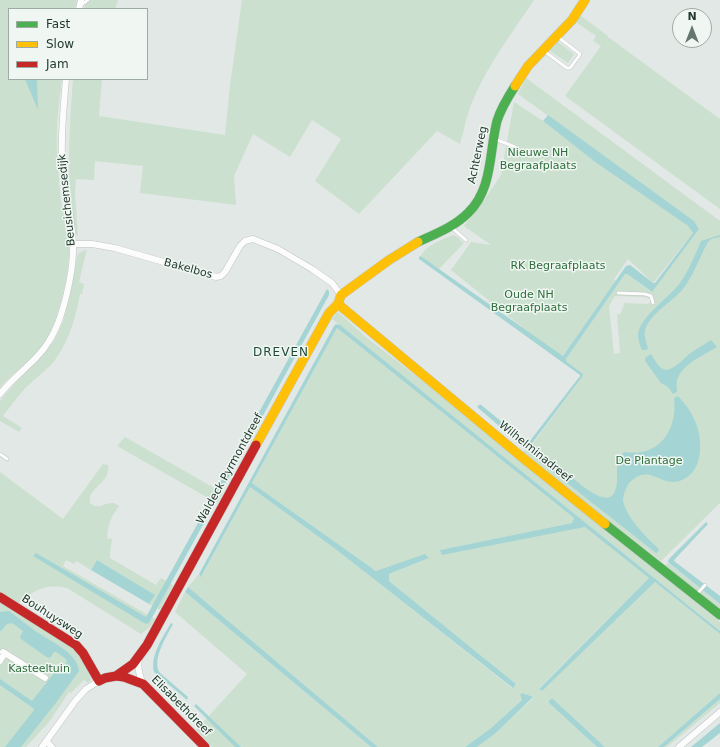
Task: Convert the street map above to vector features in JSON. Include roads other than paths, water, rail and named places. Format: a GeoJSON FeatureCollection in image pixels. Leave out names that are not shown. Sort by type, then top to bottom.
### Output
{"type":"FeatureCollection","features":[{"type":"Feature","properties":{"kind":"street","name":"Achterweg"},"geometry":{"type":"LineString","coordinates":[[341,295],[407,249],[451,227],[470,212],[481,193],[491,158],[498,120],[512,92],[522,74],[579,11],[585,0]]}},
{"type":"Feature","properties":{"kind":"street","name":"Beusichemsedijk"},"geometry":{"type":"LineString","coordinates":[[0,394],[49,342],[56,328],[66,296],[73,261],[73,244],[62,155],[66,80]]}},
{"type":"Feature","properties":{"kind":"street","name":"Bakelbos"},"geometry":{"type":"LineString","coordinates":[[73,244],[92,244],[115,248],[216,277],[221,276],[225,272],[240,246],[245,241],[253,239],[278,249],[312,270],[332,284],[341,295]]}},
{"type":"Feature","properties":{"kind":"street","name":"Waldeck Pyrmontdreef"},"geometry":{"type":"LineString","coordinates":[[116,676],[133,664],[147,645],[329,313],[338,304],[341,295]]}},
{"type":"Feature","properties":{"kind":"street","name":"Wilhelminadreef"},"geometry":{"type":"LineString","coordinates":[[338,304],[523,458],[698,592],[720,615]]}},
{"type":"Feature","properties":{"kind":"street","name":"Bouhuysweg"},"geometry":{"type":"LineString","coordinates":[[0,597],[76,645],[83,653],[99,681]]}},
{"type":"Feature","properties":{"kind":"street"},"geometry":{"type":"LineString","coordinates":[[0,661],[4,653],[45,678]]}},
{"type":"Feature","properties":{"kind":"street"},"geometry":{"type":"LineString","coordinates":[[140,655],[138,669],[143,684]]}},
{"type":"Feature","properties":{"kind":"street"},"geometry":{"type":"LineString","coordinates":[[52,747],[44,744],[76,700],[86,689],[99,681],[116,676]]}},
{"type":"Feature","properties":{"kind":"street","name":"Elisabethdreef"},"geometry":{"type":"LineString","coordinates":[[116,676],[124,677],[143,684],[202,746]]}},
{"type":"Feature","properties":{"kind":"street"},"geometry":{"type":"LineString","coordinates":[[680,747],[720,712]]}},
{"type":"Feature","properties":{"kind":"lane"},"geometry":{"type":"LineString","coordinates":[[80,5],[88,0]]}},
{"type":"Feature","properties":{"kind":"lane"},"geometry":{"type":"LineString","coordinates":[[543,50],[567,68],[570,68],[580,54],[557,36]]}},
{"type":"Feature","properties":{"kind":"lane"},"geometry":{"type":"LineString","coordinates":[[494,138],[515,147]]}},
{"type":"Feature","properties":{"kind":"lane"},"geometry":{"type":"LineString","coordinates":[[451,227],[466,240]]}},
{"type":"Feature","properties":{"kind":"lane"},"geometry":{"type":"LineString","coordinates":[[618,293],[646,294],[651,296],[653,303]]}},
{"type":"Feature","properties":{"kind":"lane"},"geometry":{"type":"LineString","coordinates":[[0,454],[7,458]]}},
{"type":"Feature","properties":{"kind":"lane"},"geometry":{"type":"LineString","coordinates":[[698,592],[705,585]]}},
{"type":"Feature","properties":{"kind":"water"},"geometry":{"type":"Polygon","coordinates":[[[25,80],[37,80],[38,110],[25,80]]]}},
{"type":"Feature","properties":{"kind":"water"},"geometry":{"type":"Polygon","coordinates":[[[548,115],[694,221],[699,229],[652,292],[625,274],[566,359],[567,362],[582,373],[582,377],[530,446],[526,448],[519,443],[523,440],[529,442],[580,375],[419,259],[419,257],[421,256],[563,356],[626,266],[630,265],[655,283],[693,233],[688,226],[595,162],[543,121],[548,115]]]}},
{"type":"Feature","properties":{"kind":"water"},"geometry":{"type":"Polygon","coordinates":[[[720,235],[720,237],[711,239],[708,242],[683,289],[649,322],[645,332],[648,348],[647,350],[642,350],[638,335],[643,321],[680,283],[689,268],[701,241],[720,235]]]}},
{"type":"Feature","properties":{"kind":"water"},"geometry":{"type":"Polygon","coordinates":[[[327,289],[329,291],[329,295],[149,623],[144,623],[33,556],[36,553],[146,617],[327,289]]]}},
{"type":"Feature","properties":{"kind":"water"},"geometry":{"type":"Polygon","coordinates":[[[336,324],[340,325],[720,631],[720,634],[655,582],[542,691],[539,689],[649,578],[585,527],[442,555],[440,550],[572,523],[574,518],[337,328],[252,483],[376,571],[425,554],[429,558],[389,574],[389,581],[516,684],[513,688],[334,548],[250,487],[201,577],[199,574],[336,324]]]}},
{"type":"Feature","properties":{"kind":"water"},"geometry":{"type":"Polygon","coordinates":[[[711,340],[717,347],[694,360],[684,369],[677,380],[677,392],[673,394],[668,387],[661,383],[645,361],[645,358],[651,354],[657,364],[666,370],[676,365],[692,352],[711,340]]]}},
{"type":"Feature","properties":{"kind":"water"},"geometry":{"type":"Polygon","coordinates":[[[678,396],[692,414],[698,428],[700,454],[694,470],[689,476],[674,482],[669,482],[650,475],[641,475],[634,478],[627,486],[623,500],[629,516],[659,549],[656,553],[534,457],[540,455],[551,459],[593,493],[602,497],[609,497],[614,493],[617,485],[618,459],[624,452],[636,453],[647,451],[664,439],[673,421],[674,398],[678,396]]]}},
{"type":"Feature","properties":{"kind":"water"},"geometry":{"type":"Polygon","coordinates":[[[480,404],[514,432],[511,436],[477,407],[480,404]]]}},
{"type":"Feature","properties":{"kind":"water"},"geometry":{"type":"Polygon","coordinates":[[[706,522],[708,524],[674,561],[720,596],[720,604],[668,562],[669,559],[706,522]]]}},
{"type":"Feature","properties":{"kind":"water"},"geometry":{"type":"Polygon","coordinates":[[[97,560],[155,595],[149,604],[91,570],[97,560]]]}},
{"type":"Feature","properties":{"kind":"water"},"geometry":{"type":"Polygon","coordinates":[[[188,587],[378,747],[371,747],[185,592],[188,587]]]}},
{"type":"Feature","properties":{"kind":"water"},"geometry":{"type":"Polygon","coordinates":[[[9,611],[31,628],[68,652],[77,664],[79,671],[21,747],[5,747],[34,710],[0,685],[0,679],[32,701],[55,672],[61,671],[67,662],[66,659],[56,652],[48,658],[21,639],[20,637],[23,631],[12,623],[7,624],[0,632],[0,612],[9,611]]]}},
{"type":"Feature","properties":{"kind":"water"},"geometry":{"type":"Polygon","coordinates":[[[171,623],[173,624],[161,648],[157,662],[158,668],[160,673],[188,697],[187,700],[154,672],[153,666],[156,653],[161,640],[171,623]]]}},
{"type":"Feature","properties":{"kind":"water"},"geometry":{"type":"Polygon","coordinates":[[[522,693],[533,697],[496,733],[477,747],[465,747],[491,728],[522,700],[520,695],[522,693]]]}},
{"type":"Feature","properties":{"kind":"water"},"geometry":{"type":"Polygon","coordinates":[[[720,693],[720,699],[664,747],[658,747],[720,693]]]}},
{"type":"Feature","properties":{"kind":"water"},"geometry":{"type":"Polygon","coordinates":[[[552,698],[605,747],[597,747],[548,702],[552,698]]]}},
{"type":"Feature","properties":{"kind":"water"},"geometry":{"type":"Polygon","coordinates":[[[196,704],[241,747],[235,747],[194,706],[196,704]]]}},
{"type":"Feature","properties":{"kind":"water"},"geometry":{"type":"Polygon","coordinates":[[[720,723],[720,733],[702,747],[691,747],[720,723]]]}},
{"type":"Feature","properties":{"kind":"district","name":"DREVEN"},"geometry":{"type":"Point","coordinates":[281,353]}},
{"type":"Feature","properties":{"kind":"park label","name":"Nieuwe NH Begraafplaats"},"geometry":{"type":"Point","coordinates":[538,159]}},
{"type":"Feature","properties":{"kind":"park label","name":"RK Begraafplaats"},"geometry":{"type":"Point","coordinates":[558,266]}},
{"type":"Feature","properties":{"kind":"park label","name":"Oude NH Begraafplaats"},"geometry":{"type":"Point","coordinates":[529,301]}},
{"type":"Feature","properties":{"kind":"park label","name":"De Plantage"},"geometry":{"type":"Point","coordinates":[649,461]}},
{"type":"Feature","properties":{"kind":"park label","name":"Kasteeltuin"},"geometry":{"type":"Point","coordinates":[39,669]}}]}
